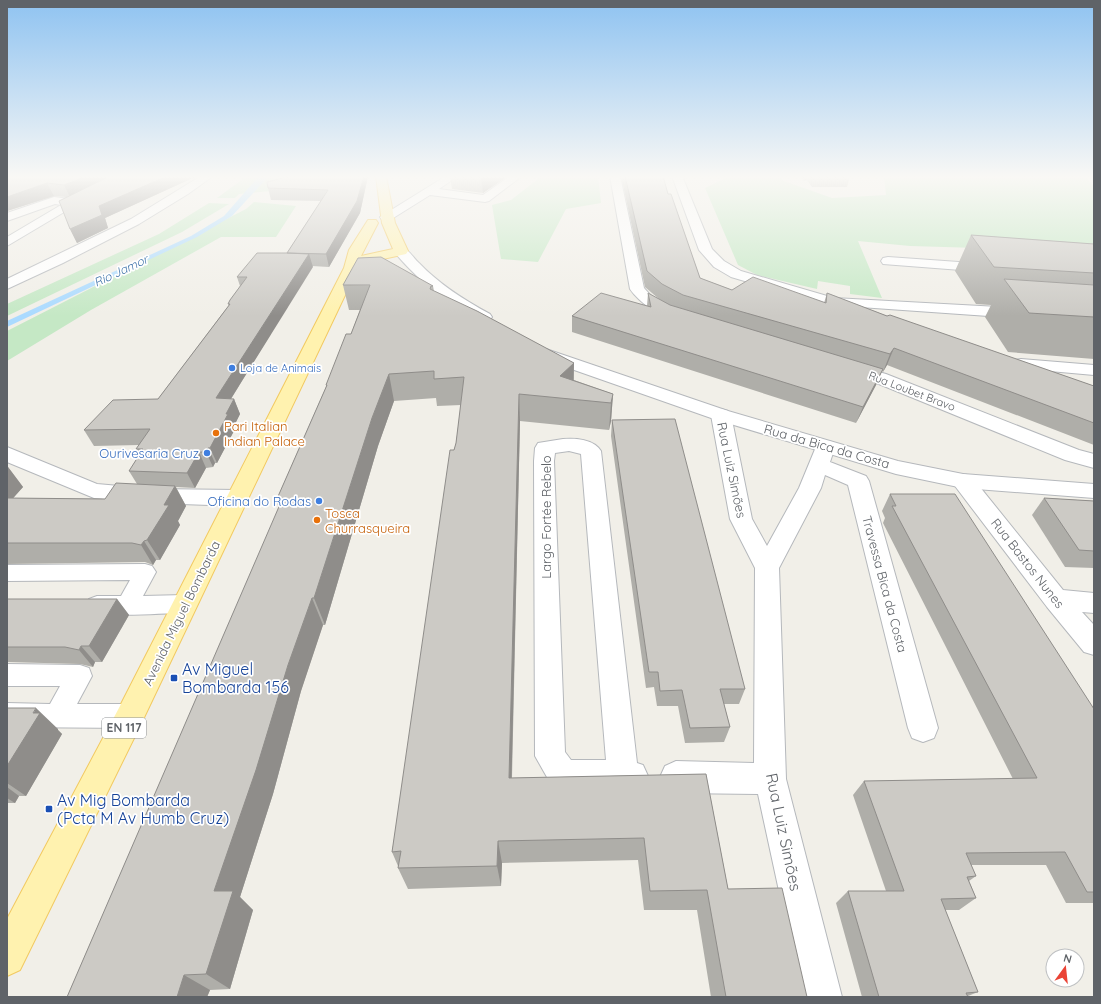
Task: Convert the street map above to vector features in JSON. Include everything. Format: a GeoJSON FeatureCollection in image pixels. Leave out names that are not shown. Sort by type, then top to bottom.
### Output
{"type":"FeatureCollection","features":[{"type":"Feature","properties":{"kind":"main road","name":"Avenida Miguel Bombarda"},"geometry":{"type":"LineString","coordinates":[[372,223],[379,247]]}},
{"type":"Feature","properties":{"kind":"main road","name":"Avenida Miguel Bombarda"},"geometry":{"type":"LineString","coordinates":[[7,957],[130,716],[351,268],[356,250],[372,223]]}},
{"type":"Feature","properties":{"kind":"main road","name":"Avenida Miguel Bombarda"},"geometry":{"type":"LineString","coordinates":[[388,223],[392,236],[401,251]]}},
{"type":"Feature","properties":{"kind":"main road"},"geometry":{"type":"LineString","coordinates":[[351,268],[379,247],[401,251]]}},
{"type":"Feature","properties":{"kind":"street"},"geometry":{"type":"LineString","coordinates":[[7,242],[39,223]]}},
{"type":"Feature","properties":{"kind":"street"},"geometry":{"type":"LineString","coordinates":[[7,285],[73,253],[129,223]]}},
{"type":"Feature","properties":{"kind":"street"},"geometry":{"type":"LineString","coordinates":[[624,223],[637,289],[647,300],[660,309],[691,321]]}},
{"type":"Feature","properties":{"kind":"street"},"geometry":{"type":"LineString","coordinates":[[695,223],[706,250],[719,264],[736,274],[770,285],[835,301],[877,317]]}},
{"type":"Feature","properties":{"kind":"street"},"geometry":{"type":"LineString","coordinates":[[379,247],[398,272],[415,286],[445,305],[495,329],[441,291],[422,275],[401,251]]}},
{"type":"Feature","properties":{"kind":"street"},"geometry":{"type":"LineString","coordinates":[[888,261],[999,269]]}},
{"type":"Feature","properties":{"kind":"street"},"geometry":{"type":"LineString","coordinates":[[835,301],[1032,314]]}},
{"type":"Feature","properties":{"kind":"street"},"geometry":{"type":"LineString","coordinates":[[921,322],[922,317],[936,311],[962,309]]}},
{"type":"Feature","properties":{"kind":"street","name":"Rua da Bica da Costa"},"geometry":{"type":"LineString","coordinates":[[534,347],[568,361],[721,415],[822,456],[896,466],[963,481],[1094,492]]}},
{"type":"Feature","properties":{"kind":"street"},"geometry":{"type":"LineString","coordinates":[[1080,384],[1014,362],[1094,370]]}},
{"type":"Feature","properties":{"kind":"street","name":"Rua Loubet Bravo"},"geometry":{"type":"LineString","coordinates":[[837,365],[880,378],[1072,455],[1094,461]]}},
{"type":"Feature","properties":{"kind":"street","name":"Rua Luiz Simões"},"geometry":{"type":"LineString","coordinates":[[721,415],[741,519],[767,568],[770,779],[822,997]]}},
{"type":"Feature","properties":{"kind":"street","name":"Largo Fortée Rebelo"},"geometry":{"type":"LineString","coordinates":[[623,776],[591,451],[584,446],[558,446],[545,448],[544,461],[550,756],[562,775],[770,779]]}},
{"type":"Feature","properties":{"kind":"street"},"geometry":{"type":"LineString","coordinates":[[7,454],[94,491],[154,496],[238,498]]}},
{"type":"Feature","properties":{"kind":"street","name":"Rua Luiz Simões"},"geometry":{"type":"LineString","coordinates":[[767,568],[810,488],[822,456]]}},
{"type":"Feature","properties":{"kind":"street","name":"Travessa Bica da Costa"},"geometry":{"type":"LineString","coordinates":[[822,456],[858,481],[922,728]]}},
{"type":"Feature","properties":{"kind":"street","name":"Rua Bastos Nunes"},"geometry":{"type":"LineString","coordinates":[[963,481],[1056,600],[1094,644]]}},
{"type":"Feature","properties":{"kind":"street"},"geometry":{"type":"LineString","coordinates":[[741,519],[768,535],[784,534]]}},
{"type":"Feature","properties":{"kind":"street"},"geometry":{"type":"LineString","coordinates":[[7,573],[145,572],[127,605]]}},
{"type":"Feature","properties":{"kind":"street"},"geometry":{"type":"LineString","coordinates":[[1056,600],[1094,603]]}},
{"type":"Feature","properties":{"kind":"street"},"geometry":{"type":"LineString","coordinates":[[79,605],[185,604]]}},
{"type":"Feature","properties":{"kind":"street"},"geometry":{"type":"LineString","coordinates":[[7,675],[80,676],[57,715]]}},
{"type":"Feature","properties":{"kind":"street"},"geometry":{"type":"LineString","coordinates":[[7,715],[130,716]]}},
{"type":"Feature","properties":{"kind":"green space"},"geometry":{"type":"Polygon","coordinates":[[[177,223],[197,223],[182,232],[7,316],[7,304],[159,234],[177,223]]]}},
{"type":"Feature","properties":{"kind":"green space"},"geometry":{"type":"Polygon","coordinates":[[[219,223],[285,223],[276,237],[221,237],[91,310],[7,361],[7,331],[219,223]]]}},
{"type":"Feature","properties":{"kind":"green space"},"geometry":{"type":"Polygon","coordinates":[[[495,223],[559,223],[538,262],[501,259],[495,223]]]}},
{"type":"Feature","properties":{"kind":"green space"},"geometry":{"type":"Polygon","coordinates":[[[720,223],[1094,223],[1094,260],[978,248],[910,246],[858,241],[882,298],[850,294],[850,286],[818,281],[817,289],[757,275],[738,265],[720,223]]]}},
{"type":"Feature","properties":{"kind":"water","name":"Rio Jamor"},"geometry":{"type":"Polygon","coordinates":[[[213,223],[221,223],[197,237],[7,327],[7,321],[191,236],[213,223]]]}},
{"type":"Feature","properties":{"kind":"building"},"geometry":{"type":"Polygon","coordinates":[[[68,223],[84,223],[70,229],[68,223]]]}},
{"type":"Feature","properties":{"kind":"building"},"geometry":{"type":"Polygon","coordinates":[[[307,223],[344,223],[326,254],[287,253],[307,223]]]}},
{"type":"Feature","properties":{"kind":"building"},"geometry":{"type":"Polygon","coordinates":[[[636,223],[681,223],[700,278],[732,290],[753,277],[826,303],[827,293],[887,316],[890,315],[1094,386],[1094,423],[894,348],[890,354],[683,295],[662,284],[647,271],[636,223]]]}},
{"type":"Feature","properties":{"kind":"building"},"geometry":{"type":"Polygon","coordinates":[[[971,235],[1094,244],[1094,273],[994,267],[971,235]]]}},
{"type":"Feature","properties":{"kind":"building"},"geometry":{"type":"Polygon","coordinates":[[[257,253],[309,254],[216,398],[234,399],[226,414],[228,414],[210,448],[208,448],[206,452],[199,452],[187,473],[129,471],[143,449],[136,449],[150,429],[84,430],[113,400],[158,399],[230,304],[228,304],[230,300],[247,277],[237,277],[257,253]]]}},
{"type":"Feature","properties":{"kind":"building"},"geometry":{"type":"Polygon","coordinates":[[[381,257],[433,286],[431,286],[430,289],[477,311],[574,363],[560,376],[613,394],[611,403],[519,394],[509,778],[706,774],[728,889],[782,888],[807,997],[726,997],[707,890],[650,891],[644,838],[498,841],[497,866],[398,868],[401,851],[392,852],[450,450],[454,450],[456,443],[464,377],[434,379],[434,371],[389,374],[372,418],[314,598],[312,598],[288,665],[256,770],[214,891],[233,891],[206,974],[184,975],[177,997],[67,997],[281,502],[276,501],[327,385],[346,334],[351,334],[370,285],[343,285],[358,258],[381,257]]]}},
{"type":"Feature","properties":{"kind":"building"},"geometry":{"type":"Polygon","coordinates":[[[1004,279],[1094,285],[1094,317],[1029,313],[1004,279]]]}},
{"type":"Feature","properties":{"kind":"building"},"geometry":{"type":"Polygon","coordinates":[[[601,293],[651,307],[648,293],[670,305],[883,369],[863,407],[572,316],[601,293]]]}},
{"type":"Feature","properties":{"kind":"building"},"geometry":{"type":"Polygon","coordinates":[[[675,419],[745,689],[720,689],[730,727],[690,728],[682,690],[660,691],[658,672],[649,672],[612,420],[675,419]]]}},
{"type":"Feature","properties":{"kind":"building"},"geometry":{"type":"Polygon","coordinates":[[[116,483],[175,486],[164,505],[169,505],[147,540],[141,545],[132,543],[7,543],[7,498],[105,499],[116,483]]]}},
{"type":"Feature","properties":{"kind":"building"},"geometry":{"type":"Polygon","coordinates":[[[890,494],[955,494],[1094,709],[1094,892],[1087,892],[1065,852],[966,853],[976,876],[967,877],[976,898],[941,899],[978,992],[966,993],[968,997],[879,997],[848,891],[904,891],[864,781],[1037,778],[892,506],[896,506],[890,494]]]}},
{"type":"Feature","properties":{"kind":"building"},"geometry":{"type":"Polygon","coordinates":[[[1044,498],[1094,501],[1094,551],[1079,550],[1044,498]]]}},
{"type":"Feature","properties":{"kind":"building"},"geometry":{"type":"Polygon","coordinates":[[[7,599],[117,599],[89,646],[81,646],[79,650],[65,647],[7,647],[7,599]]]}},
{"type":"Feature","properties":{"kind":"building"},"geometry":{"type":"Polygon","coordinates":[[[7,708],[36,708],[33,713],[40,713],[7,766],[7,708]]]}},
{"type":"Feature","properties":{"kind":"place","name":"Loja de Animais"},"geometry":{"type":"Point","coordinates":[232,368]}},
{"type":"Feature","properties":{"kind":"place","name":"Pari Italian Indian Palace"},"geometry":{"type":"Point","coordinates":[216,433]}},
{"type":"Feature","properties":{"kind":"place","name":"Ourivesaria Cruz"},"geometry":{"type":"Point","coordinates":[207,453]}},
{"type":"Feature","properties":{"kind":"place","name":"Oficina do Rodas"},"geometry":{"type":"Point","coordinates":[319,501]}},
{"type":"Feature","properties":{"kind":"place","name":"Tosca Churrasqueira"},"geometry":{"type":"Point","coordinates":[317,520]}},
{"type":"Feature","properties":{"kind":"place","name":"Av Miguel Bombarda 156"},"geometry":{"type":"Point","coordinates":[174,678]}},
{"type":"Feature","properties":{"kind":"place","name":"Av Mig Bombarda (Pcta M Av Humb Cruz)"},"geometry":{"type":"Point","coordinates":[49,809]}}]}
